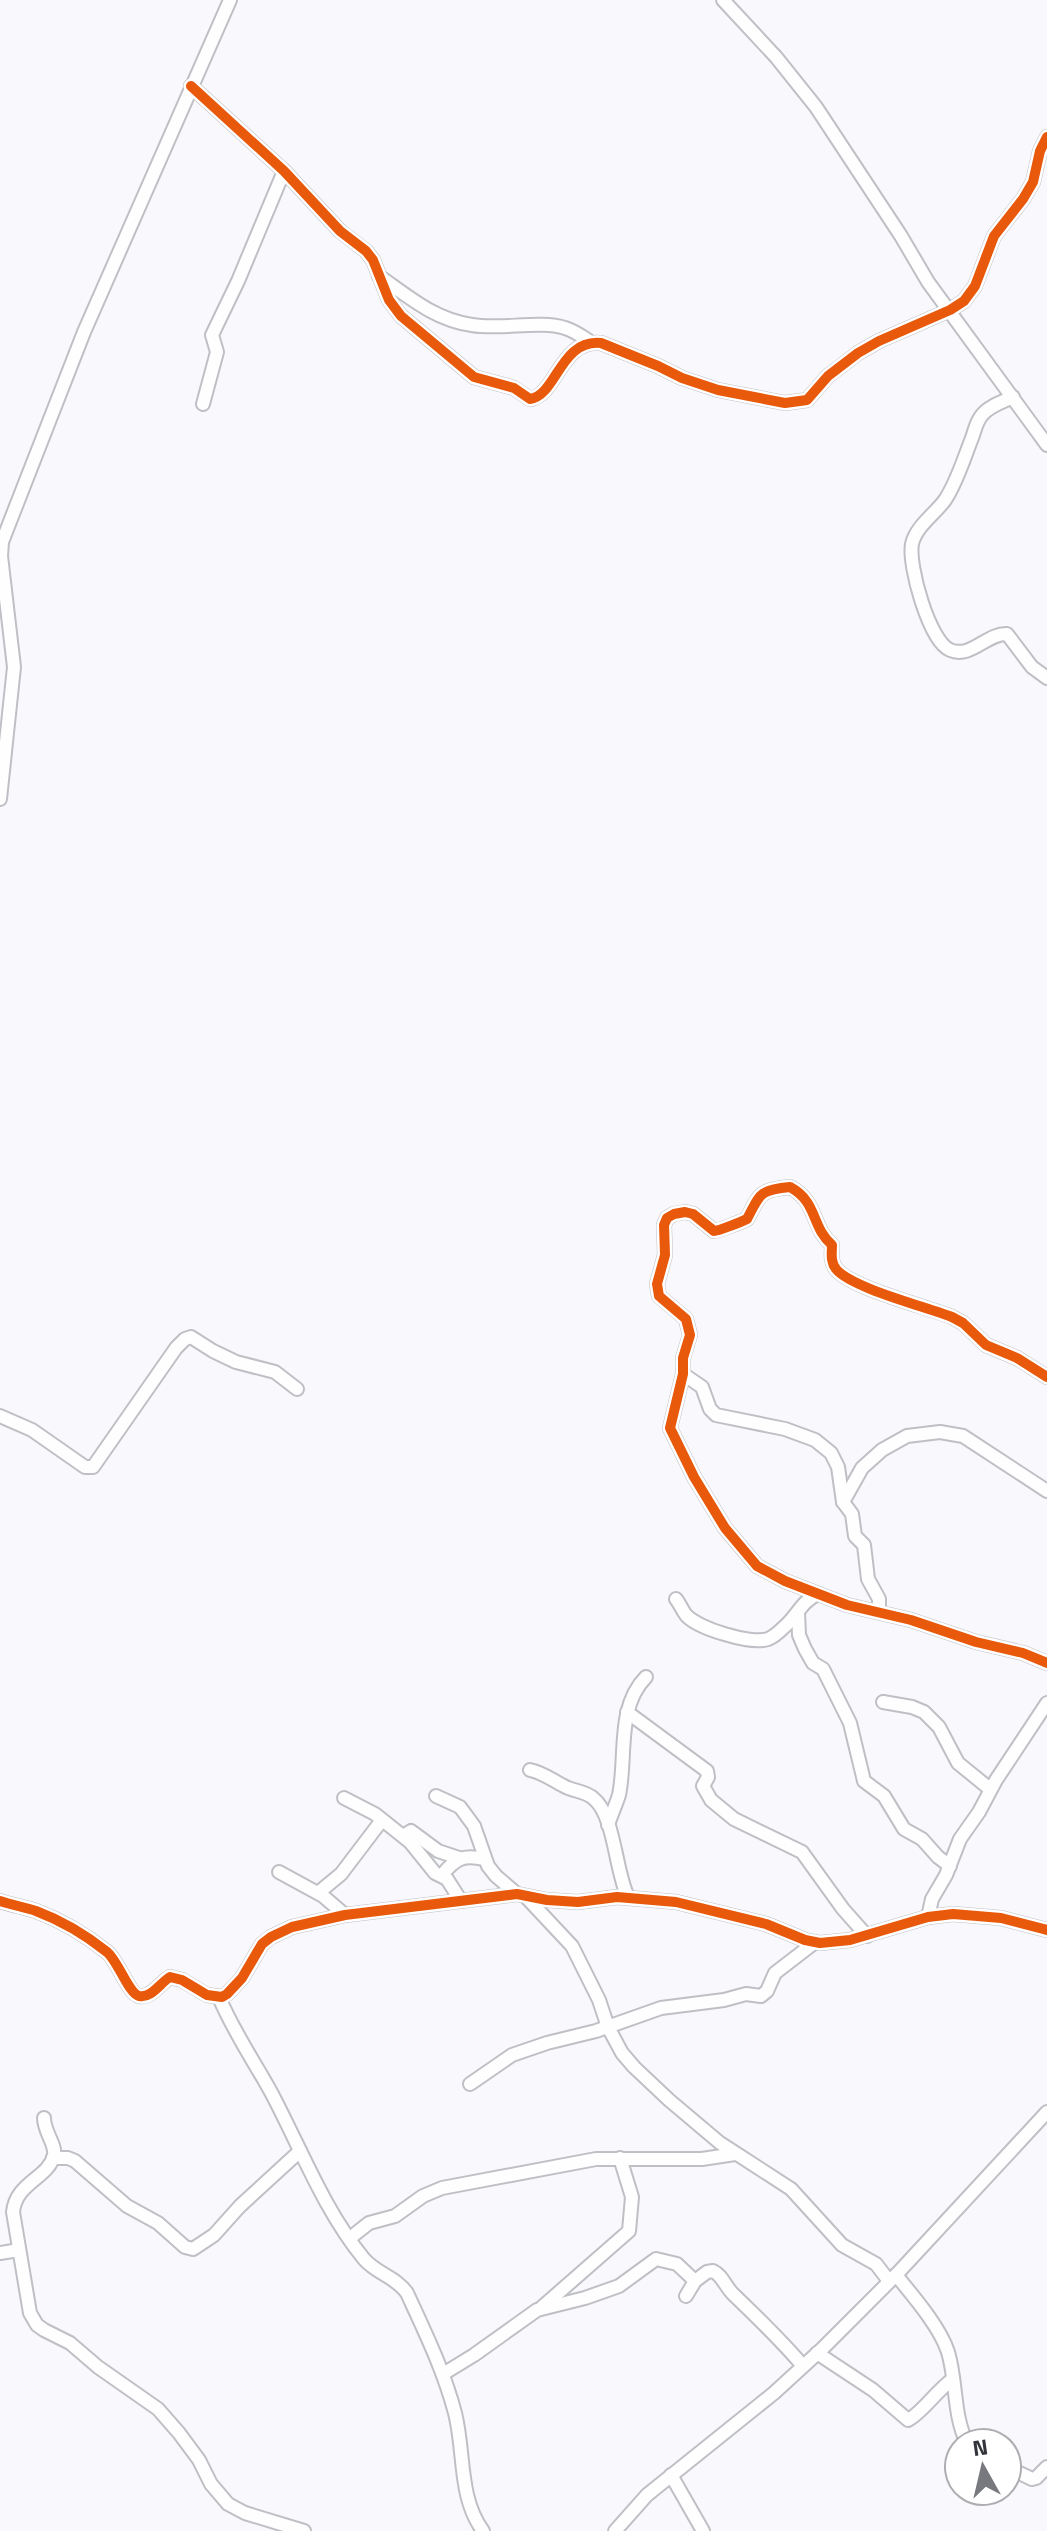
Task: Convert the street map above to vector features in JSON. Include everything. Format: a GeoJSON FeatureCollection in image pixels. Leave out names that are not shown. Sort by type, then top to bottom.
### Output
{"type":"FeatureCollection","features":[{"type":"Feature","properties":{"kind":"street"},"geometry":{"type":"LineString","coordinates":[[0,799],[14,667],[2,542],[84,332],[230,0]]}},
{"type":"Feature","properties":{"kind":"street"},"geometry":{"type":"LineString","coordinates":[[723,0],[776,57],[816,107],[928,282],[1047,445]]}},
{"type":"Feature","properties":{"kind":"street"},"geometry":{"type":"LineString","coordinates":[[191,86],[284,171],[340,231],[366,251],[395,309],[465,371],[474,377],[514,388],[530,399],[537,398],[545,391],[561,365],[573,354],[592,343],[601,343],[696,383],[796,403],[807,400],[828,376],[858,353],[964,301],[975,286],[994,236],[1033,182],[1040,151],[1047,137]]}},
{"type":"Feature","properties":{"kind":"street"},"geometry":{"type":"LineString","coordinates":[[203,404],[217,352],[212,335],[284,171]]}},
{"type":"Feature","properties":{"kind":"street"},"geometry":{"type":"LineString","coordinates":[[379,276],[420,307],[456,321],[498,327],[561,326],[592,343]]}},
{"type":"Feature","properties":{"kind":"street"},"geometry":{"type":"LineString","coordinates":[[1013,397],[984,412],[976,424],[945,499],[915,535],[912,560],[921,599],[937,636],[946,648],[953,652],[964,651],[999,634],[1007,634],[1032,667],[1047,678]]}},
{"type":"Feature","properties":{"kind":"street"},"geometry":{"type":"LineString","coordinates":[[1047,1377],[1017,1358],[986,1345],[952,1317],[842,1275],[833,1264],[832,1245],[826,1240],[813,1209],[807,1199],[790,1187],[764,1192],[756,1199],[747,1219],[720,1231],[714,1231],[699,1217],[685,1212],[667,1218],[664,1225],[665,1255],[657,1290],[659,1296],[686,1319],[690,1335],[670,1428],[710,1505],[757,1566],[847,1605],[879,1611],[976,1642],[1023,1653],[1047,1663]]}},
{"type":"Feature","properties":{"kind":"street"},"geometry":{"type":"LineString","coordinates":[[0,1416],[32,1430],[85,1467],[93,1467],[176,1348],[191,1337],[236,1362],[275,1372],[297,1389]]}},
{"type":"Feature","properties":{"kind":"street"},"geometry":{"type":"LineString","coordinates":[[683,1374],[702,1387],[710,1409],[716,1415],[785,1429],[815,1440],[831,1453],[838,1467],[843,1502],[852,1514],[855,1536],[864,1545],[868,1579],[879,1599],[879,1611]]}},
{"type":"Feature","properties":{"kind":"street"},"geometry":{"type":"LineString","coordinates":[[843,1502],[862,1468],[882,1450],[907,1436],[940,1432],[963,1436],[1047,1491]]}},
{"type":"Feature","properties":{"kind":"street"},"geometry":{"type":"LineString","coordinates":[[676,1599],[689,1618],[714,1630],[738,1637],[767,1639],[798,1613],[804,1602],[818,1594]]}},
{"type":"Feature","properties":{"kind":"street"},"geometry":{"type":"LineString","coordinates":[[798,1613],[799,1635],[805,1649],[813,1663],[823,1669],[850,1723],[864,1781],[884,1796],[904,1829],[922,1839],[950,1866]]}},
{"type":"Feature","properties":{"kind":"street"},"geometry":{"type":"LineString","coordinates":[[608,1825],[619,1791],[627,1712],[633,1692],[646,1677]]}},
{"type":"Feature","properties":{"kind":"street"},"geometry":{"type":"LineString","coordinates":[[883,1702],[924,1712],[944,1734],[958,1763],[990,1789]]}},
{"type":"Feature","properties":{"kind":"street"},"geometry":{"type":"LineString","coordinates":[[928,1917],[932,1899],[960,1839],[1047,1703]]}},
{"type":"Feature","properties":{"kind":"street"},"geometry":{"type":"LineString","coordinates":[[627,1712],[707,1771],[704,1790],[734,1819],[802,1852],[843,1909],[867,1936]]}},
{"type":"Feature","properties":{"kind":"street"},"geometry":{"type":"LineString","coordinates":[[530,1770],[593,1798],[608,1825],[619,1875],[628,1897]]}},
{"type":"Feature","properties":{"kind":"street"},"geometry":{"type":"LineString","coordinates":[[436,1796],[460,1807],[474,1826],[484,1859],[496,1876],[521,1895],[572,1946],[599,2000],[608,2027],[622,2053],[634,2067],[689,2118],[735,2154],[791,2189],[842,2245],[876,2264],[893,2278],[928,2316],[948,2353],[961,2427]]}},
{"type":"Feature","properties":{"kind":"street"},"geometry":{"type":"LineString","coordinates":[[344,1798],[403,1836],[435,1873],[442,1875],[453,1886],[461,1901]]}},
{"type":"Feature","properties":{"kind":"street"},"geometry":{"type":"LineString","coordinates":[[318,1893],[341,1874],[382,1820]]}},
{"type":"Feature","properties":{"kind":"street"},"geometry":{"type":"LineString","coordinates":[[403,1836],[411,1831],[438,1851],[459,1858],[470,1856],[484,1859]]}},
{"type":"Feature","properties":{"kind":"street"},"geometry":{"type":"LineString","coordinates":[[442,1875],[459,1858]]}},
{"type":"Feature","properties":{"kind":"street"},"geometry":{"type":"LineString","coordinates":[[279,1872],[318,1893],[345,1915]]}},
{"type":"Feature","properties":{"kind":"street"},"geometry":{"type":"LineString","coordinates":[[0,1901],[36,1911],[108,1952],[137,1996],[150,1994],[163,1981],[174,1977],[200,1992],[219,1997],[227,1994],[262,1944],[292,1927],[345,1915],[521,1895],[578,1902],[628,1897],[676,1902],[766,1924],[814,1943],[867,1936],[928,1917],[953,1914],[1001,1918],[1047,1930]]}},
{"type":"Feature","properties":{"kind":"street"},"geometry":{"type":"LineString","coordinates":[[470,2084],[512,2055],[675,2005],[724,2000],[746,1994],[761,1996],[767,1991],[775,1973],[814,1943]]}},
{"type":"Feature","properties":{"kind":"street"},"geometry":{"type":"LineString","coordinates":[[219,1997],[334,2216],[374,2268],[398,2282],[407,2293],[443,2374],[460,2434],[467,2496],[483,2531]]}},
{"type":"Feature","properties":{"kind":"street"},"geometry":{"type":"LineString","coordinates":[[44,2118],[45,2133],[54,2148],[53,2158],[45,2170],[23,2188],[16,2198],[13,2212],[30,2313],[37,2325],[70,2343],[98,2367],[158,2409],[199,2460],[211,2484],[228,2504],[245,2513],[304,2531]]}},
{"type":"Feature","properties":{"kind":"street"},"geometry":{"type":"LineString","coordinates":[[615,2531],[647,2495],[774,2393],[817,2353],[1045,2118]]}},
{"type":"Feature","properties":{"kind":"street"},"geometry":{"type":"LineString","coordinates":[[53,2158],[75,2161],[127,2206],[158,2223],[185,2247],[193,2249],[214,2235],[240,2206],[300,2151]]}},
{"type":"Feature","properties":{"kind":"street"},"geometry":{"type":"LineString","coordinates":[[350,2238],[369,2223],[395,2216],[423,2196],[442,2188],[596,2159],[693,2159],[735,2154]]}},
{"type":"Feature","properties":{"kind":"street"},"geometry":{"type":"LineString","coordinates":[[443,2374],[541,2308],[629,2231],[632,2197],[620,2158]]}},
{"type":"Feature","properties":{"kind":"street"},"geometry":{"type":"LineString","coordinates":[[0,2253],[19,2250]]}},
{"type":"Feature","properties":{"kind":"street"},"geometry":{"type":"LineString","coordinates":[[541,2308],[619,2286],[656,2259],[673,2262],[695,2281]]}},
{"type":"Feature","properties":{"kind":"street"},"geometry":{"type":"LineString","coordinates":[[686,2296],[695,2281],[707,2272],[718,2272],[732,2293],[762,2320],[803,2366]]}},
{"type":"Feature","properties":{"kind":"street"},"geometry":{"type":"LineString","coordinates":[[817,2353],[873,2390],[908,2420],[953,2379]]}},
{"type":"Feature","properties":{"kind":"street"},"geometry":{"type":"LineString","coordinates":[[1023,2475],[1036,2478],[1047,2467]]}},
{"type":"Feature","properties":{"kind":"street"},"geometry":{"type":"LineString","coordinates":[[671,2475],[703,2531]]}},
{"type":"Feature","properties":{"kind":"cycle path"},"geometry":{"type":"LineString","coordinates":[[191,86],[284,171],[340,231],[366,251],[373,260],[389,300],[401,316],[474,377],[514,388],[530,399],[547,388],[576,350],[587,344],[601,343],[718,390],[785,403],[807,400],[828,376],[858,353],[964,301],[975,286],[994,236],[1033,182],[1040,151],[1047,137]]}},
{"type":"Feature","properties":{"kind":"cycle path"},"geometry":{"type":"LineString","coordinates":[[1047,1377],[1017,1358],[986,1345],[952,1317],[873,1290],[844,1276],[834,1266],[832,1245],[825,1238],[810,1207],[790,1187],[761,1195],[747,1219],[720,1230],[714,1231],[693,1214],[685,1212],[667,1218],[664,1225],[665,1255],[657,1284],[659,1296],[686,1319],[690,1335],[670,1428],[694,1477],[725,1528],[757,1566],[785,1581],[847,1605],[911,1620],[1047,1663]]}},
{"type":"Feature","properties":{"kind":"cycle path"},"geometry":{"type":"LineString","coordinates":[[0,1901],[45,1915],[91,1940],[111,1956],[127,1984],[139,1996],[152,1993],[170,1977],[182,1980],[207,1995],[222,1997],[242,1978],[262,1944],[292,1927],[345,1915],[517,1894],[578,1902],[617,1897],[676,1902],[766,1924],[820,1943],[850,1940],[928,1917],[953,1914],[1001,1918],[1047,1930]]}}]}
